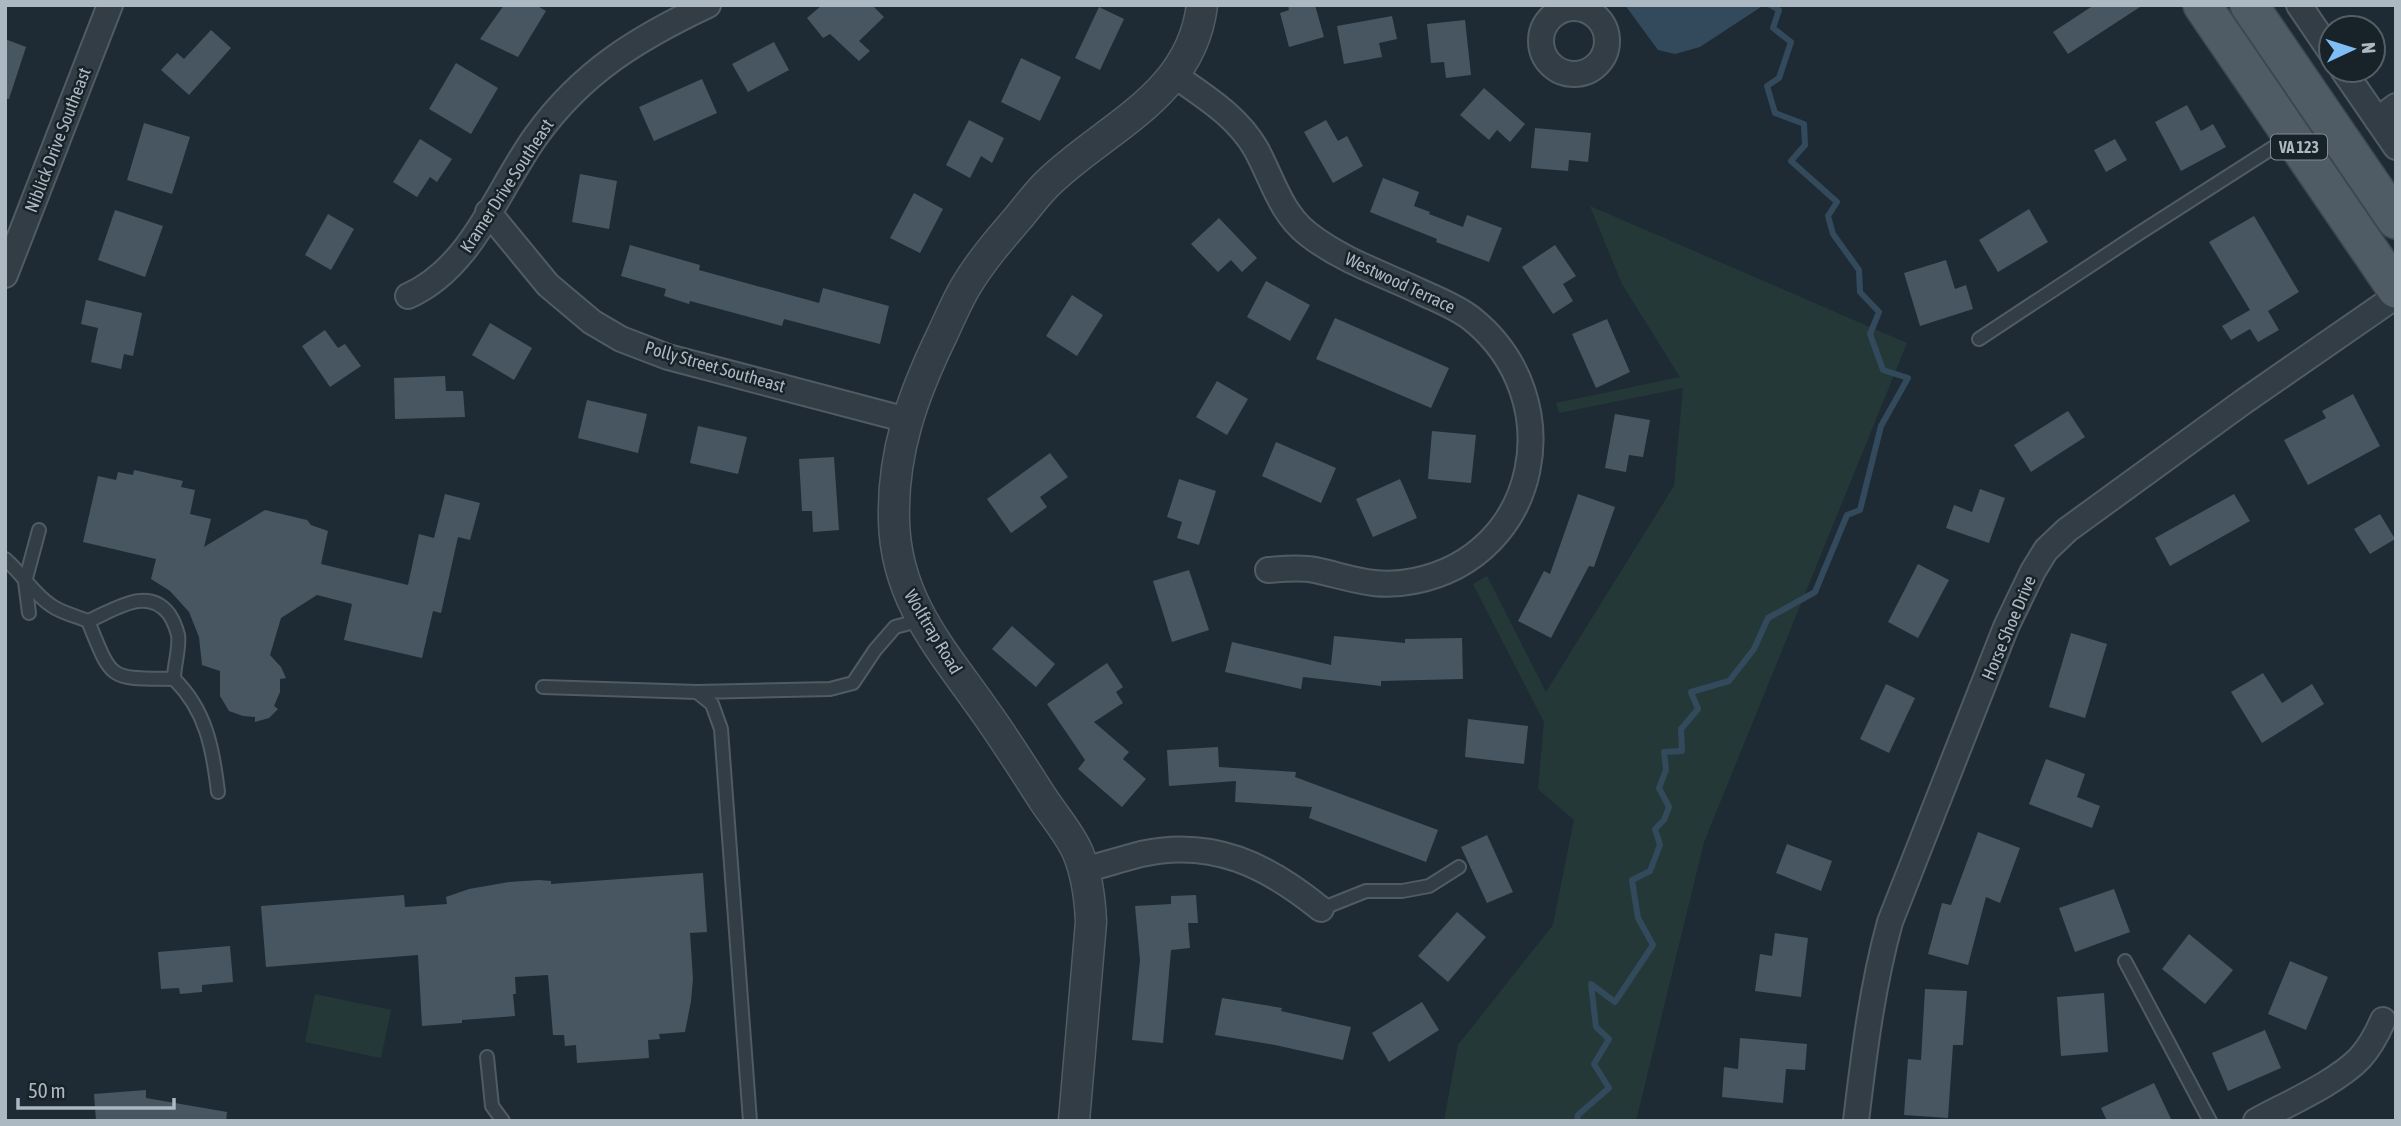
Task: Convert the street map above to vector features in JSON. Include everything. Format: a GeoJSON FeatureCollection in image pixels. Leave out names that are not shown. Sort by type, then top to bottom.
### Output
{"type":"FeatureCollection","features":[{"type":"Feature","properties":{"kind":"main road","name":"VA 123"},"geometry":{"type":"LineString","coordinates":[[2202,5],[2396,289]]}},
{"type":"Feature","properties":{"kind":"main road","name":"VA 123"},"geometry":{"type":"LineString","coordinates":[[2249,5],[2396,220]]}},
{"type":"Feature","properties":{"kind":"street","name":"Niblick Drive Southeast"},"geometry":{"type":"LineString","coordinates":[[5,275],[110,5]]}},
{"type":"Feature","properties":{"kind":"street","name":"Kramer Drive Southeast"},"geometry":{"type":"LineString","coordinates":[[408,296],[439,278],[459,259],[536,136],[577,89],[622,51],[658,29],[708,5]]}},
{"type":"Feature","properties":{"kind":"street","name":"Wolftrap Road"},"geometry":{"type":"LineString","coordinates":[[1074,1121],[1091,922],[1084,870],[1073,845],[921,620],[907,593],[899,568],[894,523],[894,486],[907,419],[918,385],[965,287],[993,248],[1047,183],[1152,100],[1174,75],[1191,46],[1200,22],[1202,5]]}},
{"type":"Feature","properties":{"kind":"street"},"geometry":{"type":"LineString","coordinates":[[2299,5],[2317,31]]}},
{"type":"Feature","properties":{"kind":"street","name":"Westwood Terrace"},"geometry":{"type":"LineString","coordinates":[[1174,75],[1225,111],[1242,128],[1256,149],[1275,192],[1304,231],[1326,247],[1449,304],[1469,316],[1505,352],[1528,402],[1532,435],[1530,463],[1522,489],[1511,513],[1496,534],[1456,566],[1412,582],[1382,584],[1366,583],[1313,570],[1268,570]]}},
{"type":"Feature","properties":{"kind":"street"},"geometry":{"type":"LineString","coordinates":[[2357,84],[2386,113],[2396,147]]}},
{"type":"Feature","properties":{"kind":"street","name":"Polly Street Southeast"},"geometry":{"type":"LineString","coordinates":[[488,212],[548,285],[592,322],[621,339],[668,357],[907,419]]}},
{"type":"Feature","properties":{"kind":"street","name":"Horse Shoe Drive"},"geometry":{"type":"LineString","coordinates":[[1856,1121],[1865,1046],[1882,951],[1890,922],[2006,627],[2033,570],[2046,551],[2067,530],[2242,402],[2396,296]]}},
{"type":"Feature","properties":{"kind":"street"},"geometry":{"type":"LineString","coordinates":[[1084,870],[1143,854],[1174,850],[1205,851],[1238,858],[1267,870],[1295,887],[1321,908]]}},
{"type":"Feature","properties":{"kind":"street"},"geometry":{"type":"LineString","coordinates":[[2256,1121],[2343,1073],[2361,1057],[2383,1020]]}},
{"type":"Feature","properties":{"kind":"lane"},"geometry":{"type":"LineString","coordinates":[[1979,339],[2138,233],[2291,136]]}},
{"type":"Feature","properties":{"kind":"lane"},"geometry":{"type":"LineString","coordinates":[[29,613],[25,582],[39,530]]}},
{"type":"Feature","properties":{"kind":"lane"},"geometry":{"type":"LineString","coordinates":[[5,559],[16,568],[25,582],[52,606],[88,621],[136,601],[163,607],[174,621],[178,637],[174,679]]}},
{"type":"Feature","properties":{"kind":"lane"},"geometry":{"type":"LineString","coordinates":[[543,687],[697,692],[830,689],[853,683],[874,650],[895,627],[921,620]]}},
{"type":"Feature","properties":{"kind":"lane"},"geometry":{"type":"LineString","coordinates":[[88,621],[104,661],[117,675],[133,679],[174,679],[186,690],[199,710],[209,734],[218,792]]}},
{"type":"Feature","properties":{"kind":"lane"},"geometry":{"type":"LineString","coordinates":[[697,692],[712,704],[722,729],[750,1121]]}},
{"type":"Feature","properties":{"kind":"lane"},"geometry":{"type":"LineString","coordinates":[[1321,908],[1366,891],[1402,891],[1429,886],[1460,867]]}},
{"type":"Feature","properties":{"kind":"lane"},"geometry":{"type":"LineString","coordinates":[[2125,961],[2210,1121]]}},
{"type":"Feature","properties":{"kind":"lane"},"geometry":{"type":"LineString","coordinates":[[487,1057],[492,1107],[503,1121]]}},
{"type":"Feature","properties":{"kind":"green space"},"geometry":{"type":"Polygon","coordinates":[[[1590,206],[1907,343],[1704,842],[1636,1121],[1444,1121],[1458,1045],[1553,925],[1574,820],[1538,789],[1544,722],[1473,584],[1487,576],[1546,692],[1674,486],[1683,388],[1559,413],[1556,403],[1680,377],[1622,284],[1590,206]]]}},
{"type":"Feature","properties":{"kind":"green space"},"geometry":{"type":"Polygon","coordinates":[[[315,994],[391,1010],[381,1058],[305,1042],[315,994]]]}},
{"type":"Feature","properties":{"kind":"water"},"geometry":{"type":"Polygon","coordinates":[[[1625,5],[1764,5],[1700,47],[1675,54],[1658,50],[1625,5]]]}},
{"type":"Feature","properties":{"kind":"building"},"geometry":{"type":"Polygon","coordinates":[[[504,5],[536,5],[546,11],[518,57],[480,39],[504,5]]]}},
{"type":"Feature","properties":{"kind":"building"},"geometry":{"type":"Polygon","coordinates":[[[822,5],[872,5],[884,17],[859,41],[870,51],[859,61],[830,34],[823,38],[807,18],[822,5]]]}},
{"type":"Feature","properties":{"kind":"building"},"geometry":{"type":"Polygon","coordinates":[[[1288,5],[1315,5],[1324,37],[1289,47],[1280,13],[1289,10],[1288,5]]]}},
{"type":"Feature","properties":{"kind":"building"},"geometry":{"type":"Polygon","coordinates":[[[2094,5],[2143,5],[2068,54],[2053,32],[2094,5]]]}},
{"type":"Feature","properties":{"kind":"building"},"geometry":{"type":"Polygon","coordinates":[[[1099,7],[1124,19],[1100,70],[1075,58],[1099,7]]]}},
{"type":"Feature","properties":{"kind":"building"},"geometry":{"type":"Polygon","coordinates":[[[1392,16],[1397,39],[1379,43],[1382,57],[1344,64],[1337,26],[1392,16]]]}},
{"type":"Feature","properties":{"kind":"building"},"geometry":{"type":"Polygon","coordinates":[[[1465,20],[1471,75],[1446,78],[1444,62],[1431,63],[1427,24],[1465,20]]]}},
{"type":"Feature","properties":{"kind":"building"},"geometry":{"type":"Polygon","coordinates":[[[211,30],[231,48],[189,95],[161,70],[177,53],[184,59],[211,30]]]}},
{"type":"Feature","properties":{"kind":"building"},"geometry":{"type":"Polygon","coordinates":[[[5,39],[26,47],[9,99],[5,99],[5,39]]]}},
{"type":"Feature","properties":{"kind":"building"},"geometry":{"type":"Polygon","coordinates":[[[774,42],[789,70],[748,92],[732,64],[774,42]]]}},
{"type":"Feature","properties":{"kind":"building"},"geometry":{"type":"Polygon","coordinates":[[[1021,58],[1061,77],[1040,121],[1001,102],[1021,58]]]}},
{"type":"Feature","properties":{"kind":"building"},"geometry":{"type":"Polygon","coordinates":[[[456,63],[498,88],[471,134],[429,109],[456,63]]]}},
{"type":"Feature","properties":{"kind":"building"},"geometry":{"type":"Polygon","coordinates":[[[702,79],[717,113],[654,141],[639,107],[702,79]]]}},
{"type":"Feature","properties":{"kind":"building"},"geometry":{"type":"Polygon","coordinates":[[[1484,88],[1525,124],[1510,142],[1497,130],[1489,140],[1460,115],[1484,88]]]}},
{"type":"Feature","properties":{"kind":"building"},"geometry":{"type":"Polygon","coordinates":[[[2187,105],[2201,131],[2213,124],[2226,147],[2181,171],[2155,122],[2187,105]]]}},
{"type":"Feature","properties":{"kind":"building"},"geometry":{"type":"Polygon","coordinates":[[[969,120],[1004,138],[992,163],[981,156],[970,178],[946,165],[969,120]]]}},
{"type":"Feature","properties":{"kind":"building"},"geometry":{"type":"Polygon","coordinates":[[[1326,120],[1338,141],[1347,136],[1363,166],[1333,183],[1304,132],[1326,120]]]}},
{"type":"Feature","properties":{"kind":"building"},"geometry":{"type":"Polygon","coordinates":[[[144,123],[190,137],[172,194],[127,180],[144,123]]]}},
{"type":"Feature","properties":{"kind":"building"},"geometry":{"type":"Polygon","coordinates":[[[1535,128],[1591,133],[1588,162],[1569,160],[1568,171],[1531,168],[1535,128]]]}},
{"type":"Feature","properties":{"kind":"building"},"geometry":{"type":"Polygon","coordinates":[[[420,139],[452,159],[437,182],[430,177],[417,197],[393,182],[420,139]]]}},
{"type":"Feature","properties":{"kind":"building"},"geometry":{"type":"Polygon","coordinates":[[[2115,139],[2127,160],[2106,172],[2094,150],[2115,139]]]}},
{"type":"Feature","properties":{"kind":"building"},"geometry":{"type":"Polygon","coordinates":[[[580,174],[617,181],[609,229],[572,222],[580,174]]]}},
{"type":"Feature","properties":{"kind":"building"},"geometry":{"type":"Polygon","coordinates":[[[1383,178],[1419,192],[1414,206],[1430,212],[1429,214],[1463,227],[1467,215],[1502,228],[1489,262],[1370,212],[1383,178]]]}},
{"type":"Feature","properties":{"kind":"building"},"geometry":{"type":"Polygon","coordinates":[[[914,193],[943,209],[920,253],[890,238],[914,193]]]}},
{"type":"Feature","properties":{"kind":"building"},"geometry":{"type":"Polygon","coordinates":[[[2029,209],[2048,242],[1998,272],[1979,240],[2029,209]]]}},
{"type":"Feature","properties":{"kind":"building"},"geometry":{"type":"Polygon","coordinates":[[[115,210],[163,226],[145,277],[98,260],[115,210]]]}},
{"type":"Feature","properties":{"kind":"building"},"geometry":{"type":"Polygon","coordinates":[[[328,214],[354,229],[331,270],[305,255],[328,214]]]}},
{"type":"Feature","properties":{"kind":"building"},"geometry":{"type":"Polygon","coordinates":[[[2254,216],[2299,292],[2268,311],[2279,330],[2258,342],[2250,329],[2231,340],[2222,326],[2250,310],[2209,242],[2254,216]]]}},
{"type":"Feature","properties":{"kind":"building"},"geometry":{"type":"Polygon","coordinates":[[[1219,218],[1257,258],[1242,272],[1231,260],[1218,272],[1191,244],[1219,218]]]}},
{"type":"Feature","properties":{"kind":"building"},"geometry":{"type":"Polygon","coordinates":[[[630,245],[700,265],[699,270],[819,303],[823,288],[889,306],[880,344],[784,319],[782,326],[664,296],[666,289],[621,276],[630,245]]]}},
{"type":"Feature","properties":{"kind":"building"},"geometry":{"type":"Polygon","coordinates":[[[1555,245],[1576,276],[1563,284],[1573,301],[1553,314],[1522,267],[1555,245]]]}},
{"type":"Feature","properties":{"kind":"building"},"geometry":{"type":"Polygon","coordinates":[[[1946,260],[1955,289],[1966,285],[1973,309],[1920,326],[1904,273],[1946,260]]]}},
{"type":"Feature","properties":{"kind":"building"},"geometry":{"type":"Polygon","coordinates":[[[1266,281],[1310,305],[1290,341],[1247,317],[1266,281]]]}},
{"type":"Feature","properties":{"kind":"building"},"geometry":{"type":"Polygon","coordinates":[[[1072,295],[1103,315],[1077,356],[1046,336],[1072,295]]]}},
{"type":"Feature","properties":{"kind":"building"},"geometry":{"type":"Polygon","coordinates":[[[86,300],[142,313],[133,356],[124,354],[121,369],[91,362],[98,328],[81,324],[86,300]]]}},
{"type":"Feature","properties":{"kind":"building"},"geometry":{"type":"Polygon","coordinates":[[[1335,318],[1449,368],[1431,408],[1316,359],[1335,318]]]}},
{"type":"Feature","properties":{"kind":"building"},"geometry":{"type":"Polygon","coordinates":[[[1607,319],[1630,372],[1596,388],[1572,334],[1607,319]]]}},
{"type":"Feature","properties":{"kind":"building"},"geometry":{"type":"Polygon","coordinates":[[[490,323],[532,348],[514,380],[472,355],[490,323]]]}},
{"type":"Feature","properties":{"kind":"building"},"geometry":{"type":"Polygon","coordinates":[[[325,330],[338,348],[345,344],[361,366],[330,387],[302,346],[325,330]]]}},
{"type":"Feature","properties":{"kind":"building"},"geometry":{"type":"Polygon","coordinates":[[[445,376],[446,391],[463,391],[465,417],[395,419],[394,378],[445,376]]]}},
{"type":"Feature","properties":{"kind":"building"},"geometry":{"type":"Polygon","coordinates":[[[1217,381],[1248,399],[1227,435],[1196,417],[1217,381]]]}},
{"type":"Feature","properties":{"kind":"building"},"geometry":{"type":"Polygon","coordinates":[[[2353,394],[2380,446],[2308,485],[2284,440],[2326,418],[2322,411],[2353,394]]]}},
{"type":"Feature","properties":{"kind":"building"},"geometry":{"type":"Polygon","coordinates":[[[587,400],[647,414],[638,453],[578,438],[587,400]]]}},
{"type":"Feature","properties":{"kind":"building"},"geometry":{"type":"Polygon","coordinates":[[[2068,411],[2085,437],[2031,472],[2014,445],[2068,411]]]}},
{"type":"Feature","properties":{"kind":"building"},"geometry":{"type":"Polygon","coordinates":[[[1615,414],[1650,420],[1643,457],[1629,455],[1626,472],[1605,468],[1615,414]]]}},
{"type":"Feature","properties":{"kind":"building"},"geometry":{"type":"Polygon","coordinates":[[[698,426],[747,437],[738,474],[690,463],[698,426]]]}},
{"type":"Feature","properties":{"kind":"building"},"geometry":{"type":"Polygon","coordinates":[[[1432,431],[1476,435],[1471,483],[1428,479],[1432,431]]]}},
{"type":"Feature","properties":{"kind":"building"},"geometry":{"type":"Polygon","coordinates":[[[1276,442],[1336,468],[1321,503],[1262,476],[1276,442]]]}},
{"type":"Feature","properties":{"kind":"building"},"geometry":{"type":"Polygon","coordinates":[[[1050,453],[1068,477],[1040,497],[1047,507],[1011,533],[987,499],[1050,453]]]}},
{"type":"Feature","properties":{"kind":"building"},"geometry":{"type":"Polygon","coordinates":[[[834,457],[839,530],[813,532],[812,511],[802,511],[799,459],[834,457]]]}},
{"type":"Feature","properties":{"kind":"building"},"geometry":{"type":"Polygon","coordinates":[[[134,470],[183,481],[181,487],[195,490],[190,514],[211,519],[204,547],[265,510],[307,520],[311,525],[328,531],[321,564],[408,585],[419,534],[434,538],[445,494],[480,503],[470,540],[458,537],[441,613],[433,611],[422,658],[344,640],[352,604],[317,595],[281,618],[270,655],[281,667],[286,678],[280,679],[280,692],[274,706],[278,709],[269,718],[255,722],[255,717],[229,711],[220,696],[220,671],[202,665],[199,637],[189,612],[170,591],[151,579],[156,559],[83,542],[98,476],[116,480],[118,472],[133,475],[134,470]]]}},
{"type":"Feature","properties":{"kind":"building"},"geometry":{"type":"Polygon","coordinates":[[[1179,479],[1216,491],[1199,545],[1177,538],[1182,522],[1167,517],[1179,479]]]}},
{"type":"Feature","properties":{"kind":"building"},"geometry":{"type":"Polygon","coordinates":[[[1400,479],[1417,518],[1373,537],[1356,499],[1400,479]]]}},
{"type":"Feature","properties":{"kind":"building"},"geometry":{"type":"Polygon","coordinates":[[[1980,489],[2005,498],[1989,543],[1946,528],[1954,505],[1972,512],[1980,489]]]}},
{"type":"Feature","properties":{"kind":"building"},"geometry":{"type":"Polygon","coordinates":[[[1578,494],[1615,507],[1594,567],[1589,566],[1551,638],[1518,621],[1544,571],[1550,574],[1578,494]]]}},
{"type":"Feature","properties":{"kind":"building"},"geometry":{"type":"Polygon","coordinates":[[[2234,494],[2250,521],[2170,566],[2155,538],[2234,494]]]}},
{"type":"Feature","properties":{"kind":"building"},"geometry":{"type":"Polygon","coordinates":[[[2380,514],[2395,539],[2370,554],[2354,529],[2380,514]]]}},
{"type":"Feature","properties":{"kind":"building"},"geometry":{"type":"Polygon","coordinates":[[[1918,564],[1949,580],[1918,638],[1888,622],[1918,564]]]}},
{"type":"Feature","properties":{"kind":"building"},"geometry":{"type":"Polygon","coordinates":[[[1189,570],[1209,630],[1172,642],[1153,581],[1189,570]]]}},
{"type":"Feature","properties":{"kind":"building"},"geometry":{"type":"Polygon","coordinates":[[[1012,626],[1055,664],[1036,687],[992,649],[1012,626]]]}},
{"type":"Feature","properties":{"kind":"building"},"geometry":{"type":"Polygon","coordinates":[[[2071,633],[2107,644],[2085,718],[2049,707],[2071,633]]]}},
{"type":"Feature","properties":{"kind":"building"},"geometry":{"type":"Polygon","coordinates":[[[1334,636],[1405,643],[1405,639],[1462,638],[1463,679],[1381,681],[1381,686],[1303,677],[1301,689],[1225,672],[1232,642],[1331,665],[1334,636]]]}},
{"type":"Feature","properties":{"kind":"building"},"geometry":{"type":"Polygon","coordinates":[[[1107,663],[1123,687],[1116,692],[1123,703],[1094,722],[1129,752],[1123,759],[1146,779],[1122,807],[1078,769],[1085,760],[1047,704],[1107,663]]]}},
{"type":"Feature","properties":{"kind":"building"},"geometry":{"type":"Polygon","coordinates":[[[2263,673],[2282,703],[2312,684],[2324,704],[2262,743],[2231,692],[2263,673]]]}},
{"type":"Feature","properties":{"kind":"building"},"geometry":{"type":"Polygon","coordinates":[[[1886,684],[1915,698],[1889,753],[1860,739],[1886,684]]]}},
{"type":"Feature","properties":{"kind":"building"},"geometry":{"type":"Polygon","coordinates":[[[1468,719],[1528,726],[1524,764],[1465,757],[1468,719]]]}},
{"type":"Feature","properties":{"kind":"building"},"geometry":{"type":"Polygon","coordinates":[[[1218,747],[1219,767],[1296,772],[1295,777],[1438,830],[1426,862],[1309,818],[1312,807],[1235,802],[1236,781],[1169,786],[1167,750],[1218,747]]]}},
{"type":"Feature","properties":{"kind":"building"},"geometry":{"type":"Polygon","coordinates":[[[2046,759],[2085,774],[2077,797],[2100,806],[2092,828],[2029,804],[2046,759]]]}},
{"type":"Feature","properties":{"kind":"building"},"geometry":{"type":"Polygon","coordinates":[[[1978,832],[2020,848],[2000,903],[1986,897],[1968,965],[1928,954],[1942,903],[1951,905],[1978,832]]]}},
{"type":"Feature","properties":{"kind":"building"},"geometry":{"type":"Polygon","coordinates":[[[1487,835],[1513,892],[1487,903],[1461,847],[1487,835]]]}},
{"type":"Feature","properties":{"kind":"building"},"geometry":{"type":"Polygon","coordinates":[[[1787,844],[1832,861],[1821,891],[1776,873],[1787,844]]]}},
{"type":"Feature","properties":{"kind":"building"},"geometry":{"type":"Polygon","coordinates":[[[703,873],[707,932],[690,933],[693,979],[685,1032],[659,1034],[660,1039],[648,1040],[649,1058],[577,1063],[576,1045],[565,1046],[564,1035],[553,1035],[548,975],[515,977],[515,1016],[422,1026],[418,955],[266,967],[261,906],[404,895],[405,907],[447,904],[446,897],[469,889],[509,882],[539,880],[551,881],[551,884],[703,873]]]}},
{"type":"Feature","properties":{"kind":"building"},"geometry":{"type":"Polygon","coordinates":[[[2114,889],[2130,932],[2075,952],[2059,908],[2114,889]]]}},
{"type":"Feature","properties":{"kind":"building"},"geometry":{"type":"Polygon","coordinates":[[[1196,895],[1198,923],[1188,923],[1190,948],[1171,950],[1163,1043],[1132,1040],[1140,960],[1135,906],[1171,904],[1171,896],[1196,895]]]}},
{"type":"Feature","properties":{"kind":"building"},"geometry":{"type":"Polygon","coordinates":[[[1457,912],[1486,937],[1448,982],[1418,956],[1457,912]]]}},
{"type":"Feature","properties":{"kind":"building"},"geometry":{"type":"Polygon","coordinates":[[[1775,933],[1808,938],[1801,997],[1755,991],[1760,954],[1772,956],[1775,933]]]}},
{"type":"Feature","properties":{"kind":"building"},"geometry":{"type":"Polygon","coordinates":[[[2189,934],[2233,970],[2205,1004],[2162,969],[2189,934]]]}},
{"type":"Feature","properties":{"kind":"building"},"geometry":{"type":"Polygon","coordinates":[[[230,946],[233,982],[202,985],[202,992],[180,994],[179,988],[161,989],[158,952],[230,946]]]}},
{"type":"Feature","properties":{"kind":"building"},"geometry":{"type":"Polygon","coordinates":[[[2290,961],[2328,977],[2306,1030],[2268,1014],[2290,961]]]}},
{"type":"Feature","properties":{"kind":"building"},"geometry":{"type":"Polygon","coordinates":[[[1925,989],[1967,991],[1963,1045],[1953,1045],[1948,1118],[1904,1115],[1908,1059],[1921,1060],[1925,989]]]}},
{"type":"Feature","properties":{"kind":"building"},"geometry":{"type":"Polygon","coordinates":[[[2104,993],[2108,1052],[2061,1056],[2057,997],[2104,993]]]}},
{"type":"Feature","properties":{"kind":"building"},"geometry":{"type":"Polygon","coordinates":[[[1222,998],[1282,1008],[1281,1011],[1351,1027],[1343,1060],[1215,1035],[1222,998]]]}},
{"type":"Feature","properties":{"kind":"building"},"geometry":{"type":"Polygon","coordinates":[[[1422,1002],[1439,1030],[1389,1062],[1372,1033],[1422,1002]]]}},
{"type":"Feature","properties":{"kind":"building"},"geometry":{"type":"Polygon","coordinates":[[[2265,1030],[2281,1068],[2228,1091],[2212,1053],[2265,1030]]]}},
{"type":"Feature","properties":{"kind":"building"},"geometry":{"type":"Polygon","coordinates":[[[1740,1038],[1807,1044],[1805,1070],[1786,1069],[1783,1103],[1722,1097],[1724,1067],[1738,1069],[1740,1038]]]}},
{"type":"Feature","properties":{"kind":"building"},"geometry":{"type":"Polygon","coordinates":[[[2154,1083],[2172,1121],[2107,1121],[2101,1108],[2154,1083]]]}},
{"type":"Feature","properties":{"kind":"building"},"geometry":{"type":"Polygon","coordinates":[[[146,1090],[146,1098],[227,1112],[226,1121],[96,1121],[94,1094],[146,1090]]]}},
{"type":"Feature","properties":{"kind":"waterway"},"geometry":{"type":"LineString","coordinates":[[1577,1121],[1578,1115],[1609,1088],[1594,1064],[1609,1039],[1596,1027],[1591,984],[1615,1002],[1653,945],[1638,918],[1632,880],[1650,871],[1660,845],[1655,829],[1664,820],[1669,807],[1659,788],[1666,770],[1664,752],[1682,751],[1681,729],[1698,709],[1691,692],[1729,681],[1754,649],[1768,618],[1815,592],[1847,515],[1860,510],[1881,426],[1908,378],[1883,370],[1870,334],[1879,312],[1860,292],[1859,270],[1833,234],[1828,216],[1837,202],[1791,161],[1805,145],[1804,124],[1775,113],[1767,86],[1779,78],[1791,42],[1773,28],[1779,10],[1770,5]]}}]}
